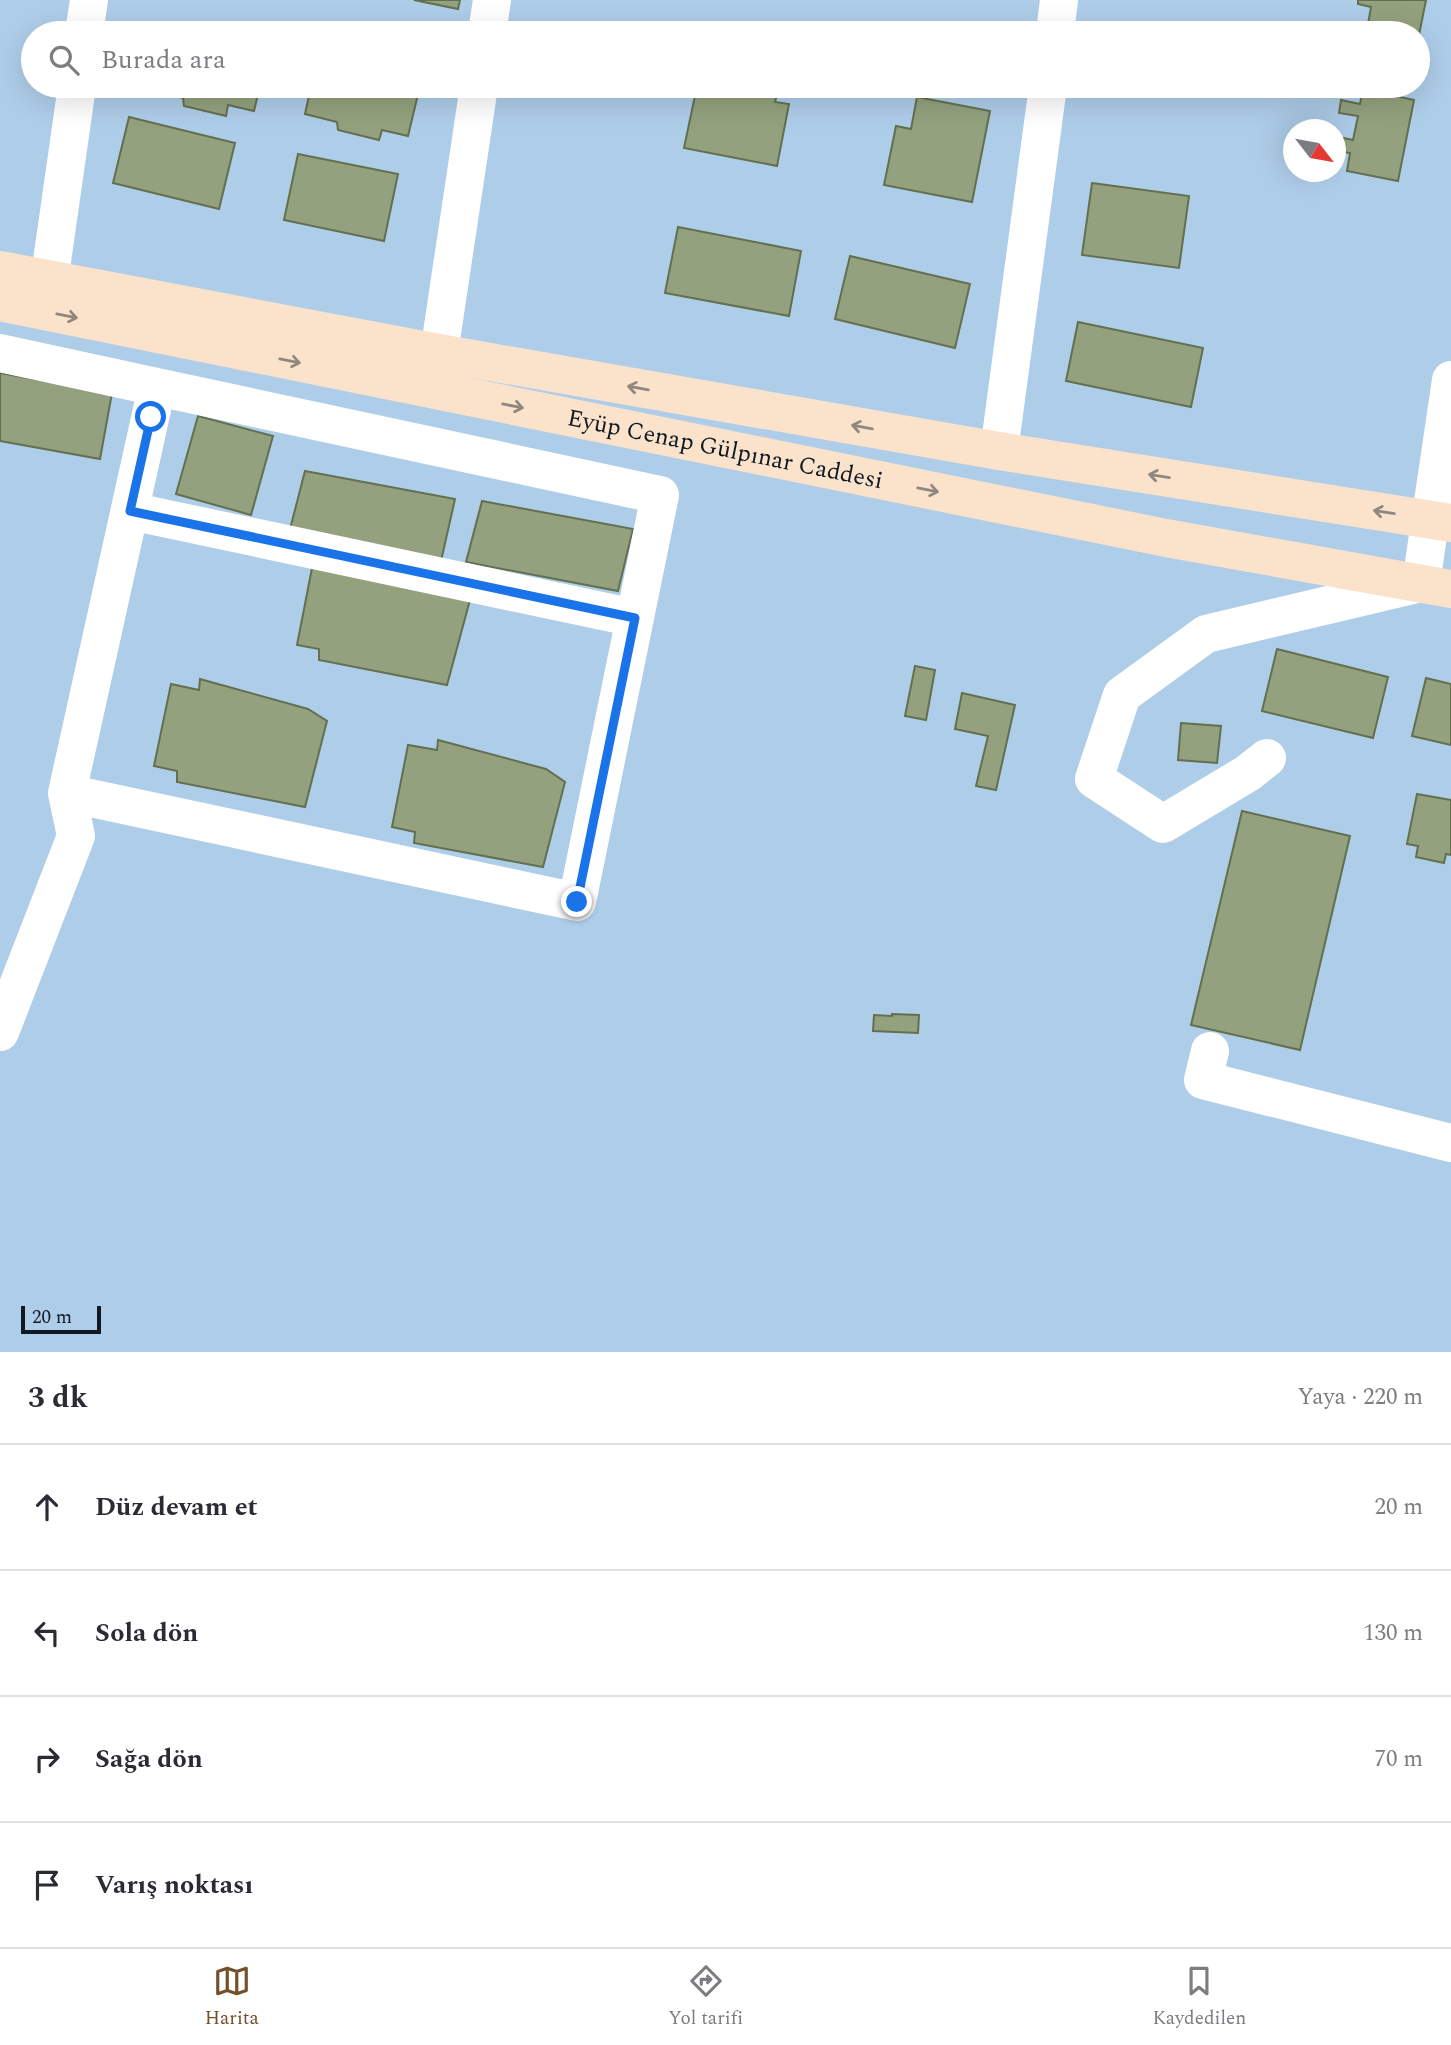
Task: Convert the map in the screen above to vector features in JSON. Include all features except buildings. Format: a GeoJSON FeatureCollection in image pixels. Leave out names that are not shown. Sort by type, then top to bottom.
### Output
{"type":"FeatureCollection","features":[{"type":"Feature","properties":{"kind":"main road"},"geometry":{"type":"LineString","coordinates":[[0,270],[49,282],[439,353],[999,451],[1441,521]]}},
{"type":"Feature","properties":{"kind":"main road","name":"Eyüp Cenap Gülpınar Caddesi"},"geometry":{"type":"LineString","coordinates":[[0,302],[1166,538],[1436,586]]}},
{"type":"Feature","properties":{"kind":"street"},"geometry":{"type":"LineString","coordinates":[[86,21],[89,0]]}},
{"type":"Feature","properties":{"kind":"street"},"geometry":{"type":"LineString","coordinates":[[489,21],[492,0]]}},
{"type":"Feature","properties":{"kind":"street"},"geometry":{"type":"LineString","coordinates":[[1056,21],[1059,0]]}},
{"type":"Feature","properties":{"kind":"street"},"geometry":{"type":"LineString","coordinates":[[49,282],[74,98]]}},
{"type":"Feature","properties":{"kind":"street"},"geometry":{"type":"LineString","coordinates":[[439,353],[477,98]]}},
{"type":"Feature","properties":{"kind":"street"},"geometry":{"type":"LineString","coordinates":[[999,451],[1046,98]]}},
{"type":"Feature","properties":{"kind":"street"},"geometry":{"type":"LineString","coordinates":[[0,353],[660,495],[577,902],[67,793]]}},
{"type":"Feature","properties":{"kind":"street"},"geometry":{"type":"LineString","coordinates":[[1266,758],[1248,773],[1163,824],[1094,779],[1122,695],[1206,634],[1436,586],[1451,380]]}},
{"type":"Feature","properties":{"kind":"street"},"geometry":{"type":"LineString","coordinates":[[0,1032],[76,836],[67,793],[157,387]]}},
{"type":"Feature","properties":{"kind":"street"},"geometry":{"type":"LineString","coordinates":[[130,511],[635,618]]}},
{"type":"Feature","properties":{"kind":"street"},"geometry":{"type":"LineString","coordinates":[[1210,1051],[1203,1080],[1451,1143]]}},
{"type":"Feature","properties":{"kind":"route"},"geometry":{"type":"LineString","coordinates":[[151,417],[130,511],[635,618],[577,902]]}}]}
